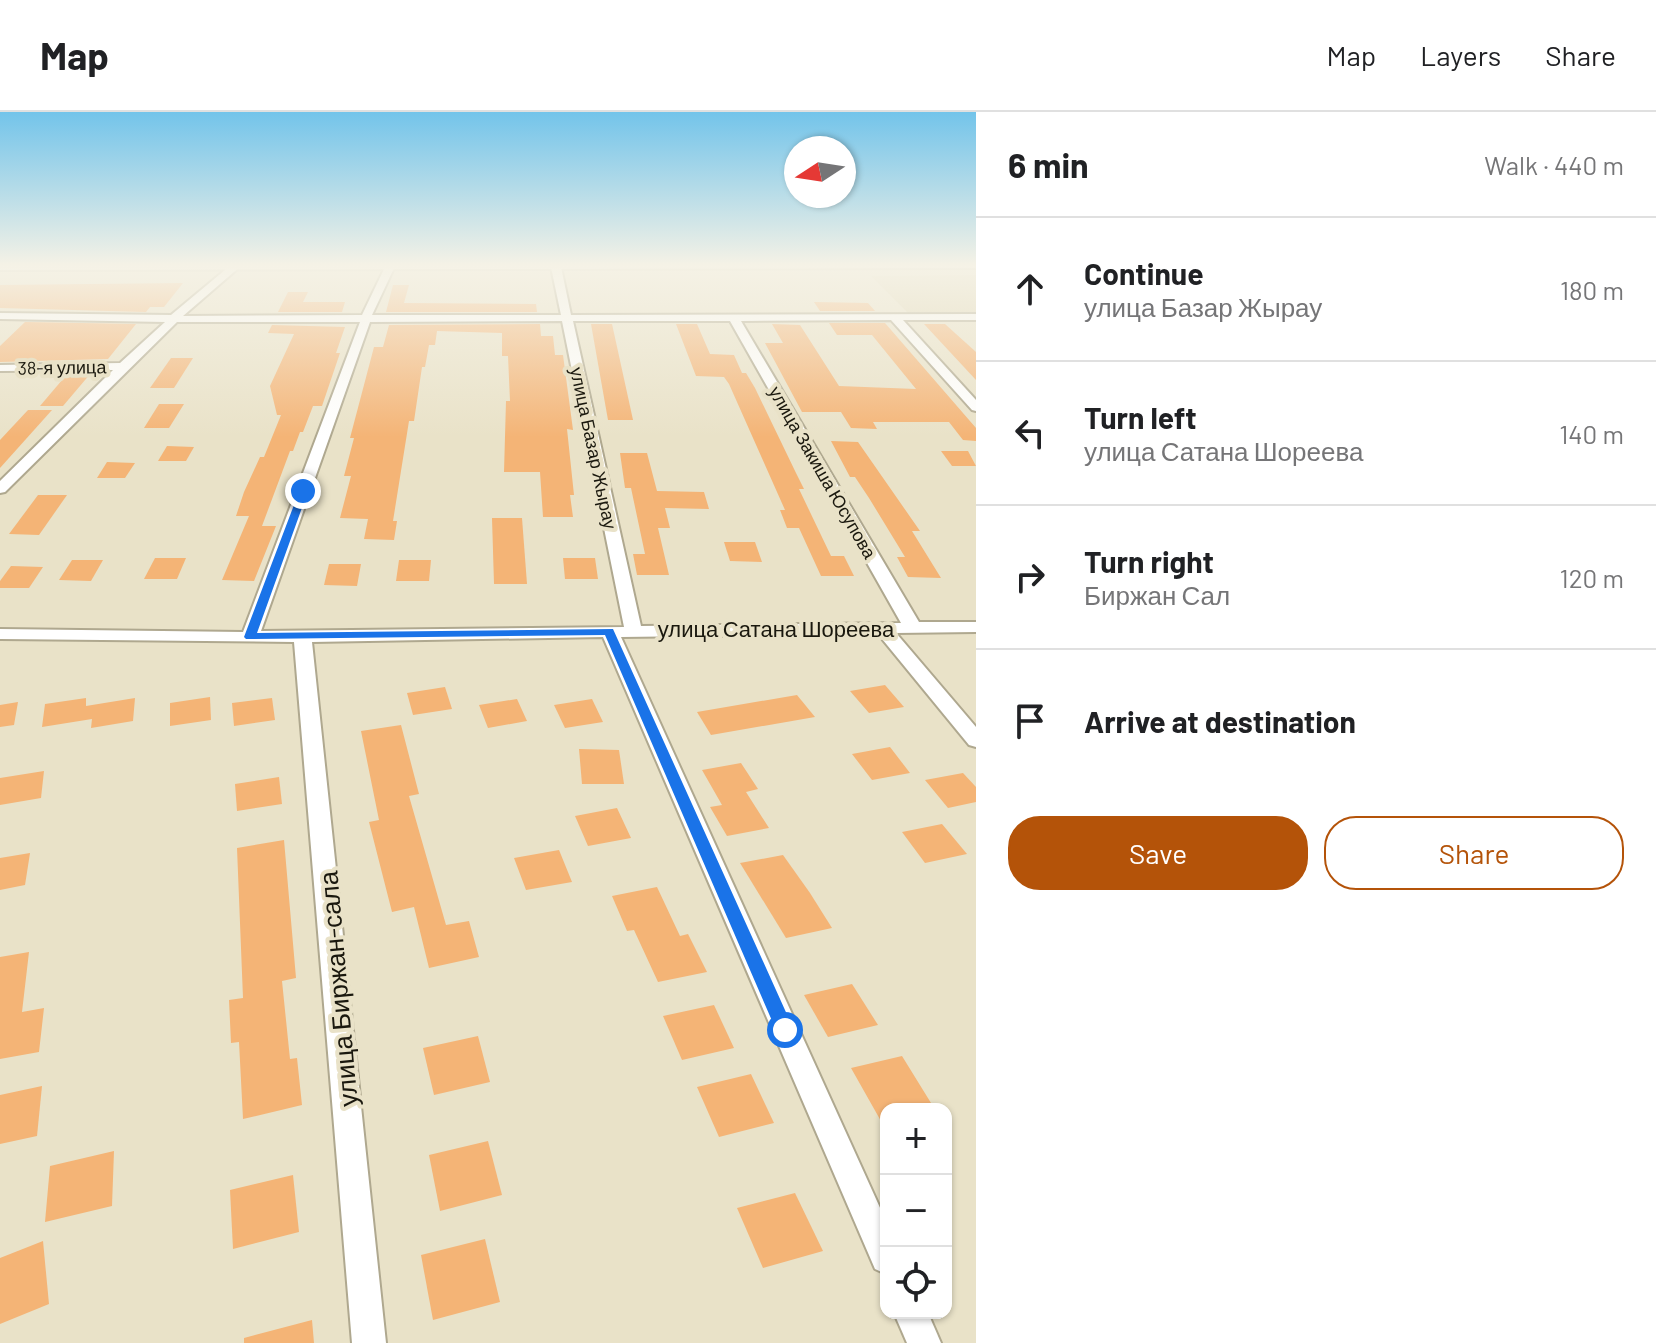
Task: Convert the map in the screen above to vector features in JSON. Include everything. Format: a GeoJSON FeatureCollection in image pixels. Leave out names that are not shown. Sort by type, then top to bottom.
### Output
{"type":"FeatureCollection","features":[{"type":"Feature","properties":{"kind":"street"},"geometry":{"type":"LineString","coordinates":[[0,489],[170,322]]}},
{"type":"Feature","properties":{"kind":"street"},"geometry":{"type":"LineString","coordinates":[[250,637],[365,322]]}},
{"type":"Feature","properties":{"kind":"street","name":"улица Базар Жырау"},"geometry":{"type":"LineString","coordinates":[[567,322],[621,630],[881,1247]]}},
{"type":"Feature","properties":{"kind":"street","name":"улица Закиша Юсупова"},"geometry":{"type":"LineString","coordinates":[[737,322],[912,626]]}},
{"type":"Feature","properties":{"kind":"street"},"geometry":{"type":"LineString","coordinates":[[899,322],[976,407]]}},
{"type":"Feature","properties":{"kind":"street","name":"38-я улица"},"geometry":{"type":"LineString","coordinates":[[0,368],[123,366]]}},
{"type":"Feature","properties":{"kind":"street","name":"улица Сатана Шореева"},"geometry":{"type":"LineString","coordinates":[[0,634],[250,637],[976,627]]}},
{"type":"Feature","properties":{"kind":"street"},"geometry":{"type":"LineString","coordinates":[[884,630],[976,740]]}},
{"type":"Feature","properties":{"kind":"street","name":"улица Биржан-сала"},"geometry":{"type":"LineString","coordinates":[[302,636],[307,656],[369,1343]]}},
{"type":"Feature","properties":{"kind":"street"},"geometry":{"type":"LineString","coordinates":[[914,1319],[924,1343]]}},
{"type":"Feature","properties":{"kind":"building"},"geometry":{"type":"Polygon","coordinates":[[[25,322],[136,324],[108,359],[0,362],[0,346],[25,322]]]}},
{"type":"Feature","properties":{"kind":"building"},"geometry":{"type":"Polygon","coordinates":[[[829,323],[885,323],[976,428],[976,441],[963,440],[949,422],[873,422],[877,429],[851,428],[841,412],[802,412],[765,343],[783,343],[772,324],[800,325],[839,386],[916,389],[872,335],[837,335],[829,323]]]}},
{"type":"Feature","properties":{"kind":"building"},"geometry":{"type":"Polygon","coordinates":[[[540,324],[541,336],[553,336],[555,355],[563,355],[573,430],[567,429],[574,495],[570,495],[573,517],[543,517],[540,472],[504,472],[506,401],[510,401],[508,356],[502,356],[502,333],[437,331],[435,345],[429,345],[425,367],[422,367],[414,421],[409,421],[393,521],[397,521],[394,540],[364,539],[368,519],[340,518],[351,476],[344,476],[354,438],[350,438],[374,347],[383,347],[389,325],[540,324]]]}},
{"type":"Feature","properties":{"kind":"building"},"geometry":{"type":"Polygon","coordinates":[[[591,324],[612,324],[633,420],[608,420],[591,324]]]}},
{"type":"Feature","properties":{"kind":"building"},"geometry":{"type":"Polygon","coordinates":[[[676,324],[697,324],[710,354],[734,355],[742,373],[746,373],[755,388],[804,489],[799,489],[831,556],[844,556],[854,576],[821,576],[799,528],[787,528],[780,510],[785,510],[729,384],[724,377],[696,376],[676,324]]]}},
{"type":"Feature","properties":{"kind":"building"},"geometry":{"type":"Polygon","coordinates":[[[924,324],[945,324],[976,352],[976,380],[924,324]]]}},
{"type":"Feature","properties":{"kind":"building"},"geometry":{"type":"Polygon","coordinates":[[[272,325],[345,327],[336,353],[340,353],[322,406],[313,406],[303,432],[300,432],[293,451],[290,451],[262,526],[276,526],[254,581],[222,580],[249,516],[236,516],[244,492],[260,457],[264,457],[281,415],[277,415],[270,386],[294,334],[268,333],[272,325]]]}},
{"type":"Feature","properties":{"kind":"building"},"geometry":{"type":"Polygon","coordinates":[[[171,358],[193,358],[174,388],[150,388],[171,358]]]}},
{"type":"Feature","properties":{"kind":"building"},"geometry":{"type":"Polygon","coordinates":[[[68,373],[91,373],[63,406],[40,406],[68,373]]]}},
{"type":"Feature","properties":{"kind":"building"},"geometry":{"type":"Polygon","coordinates":[[[159,404],[184,404],[169,428],[144,428],[159,404]]]}},
{"type":"Feature","properties":{"kind":"building"},"geometry":{"type":"Polygon","coordinates":[[[28,410],[52,410],[0,468],[0,440],[28,410]]]}},
{"type":"Feature","properties":{"kind":"building"},"geometry":{"type":"Polygon","coordinates":[[[831,441],[858,442],[920,531],[912,531],[941,578],[908,577],[897,557],[905,557],[855,477],[850,477],[831,441]]]}},
{"type":"Feature","properties":{"kind":"building"},"geometry":{"type":"Polygon","coordinates":[[[167,446],[194,447],[186,461],[158,461],[167,446]]]}},
{"type":"Feature","properties":{"kind":"building"},"geometry":{"type":"Polygon","coordinates":[[[941,451],[968,451],[976,466],[952,466],[941,451]]]}},
{"type":"Feature","properties":{"kind":"building"},"geometry":{"type":"Polygon","coordinates":[[[620,453],[647,453],[657,491],[704,492],[709,509],[665,508],[670,528],[658,528],[669,575],[637,575],[633,554],[645,554],[631,488],[625,488],[620,453]]]}},
{"type":"Feature","properties":{"kind":"building"},"geometry":{"type":"Polygon","coordinates":[[[107,462],[135,463],[125,478],[97,478],[107,462]]]}},
{"type":"Feature","properties":{"kind":"building"},"geometry":{"type":"Polygon","coordinates":[[[38,495],[67,495],[39,535],[9,534],[38,495]]]}},
{"type":"Feature","properties":{"kind":"building"},"geometry":{"type":"Polygon","coordinates":[[[492,518],[522,518],[527,584],[494,584],[492,518]]]}},
{"type":"Feature","properties":{"kind":"building"},"geometry":{"type":"Polygon","coordinates":[[[724,542],[755,542],[762,562],[730,561],[724,542]]]}},
{"type":"Feature","properties":{"kind":"building"},"geometry":{"type":"Polygon","coordinates":[[[155,558],[186,558],[177,579],[144,579],[155,558]]]}},
{"type":"Feature","properties":{"kind":"building"},"geometry":{"type":"Polygon","coordinates":[[[563,558],[595,558],[598,579],[565,579],[563,558]]]}},
{"type":"Feature","properties":{"kind":"building"},"geometry":{"type":"Polygon","coordinates":[[[72,560],[103,560],[91,581],[59,580],[72,560]]]}},
{"type":"Feature","properties":{"kind":"building"},"geometry":{"type":"Polygon","coordinates":[[[399,560],[431,560],[429,581],[396,581],[399,560]]]}},
{"type":"Feature","properties":{"kind":"building"},"geometry":{"type":"Polygon","coordinates":[[[329,564],[361,564],[357,586],[324,585],[329,564]]]}},
{"type":"Feature","properties":{"kind":"building"},"geometry":{"type":"Polygon","coordinates":[[[11,566],[43,567],[29,588],[0,588],[0,581],[11,566]]]}},
{"type":"Feature","properties":{"kind":"building"},"geometry":{"type":"Polygon","coordinates":[[[885,685],[904,707],[869,713],[850,691],[885,685]]]}},
{"type":"Feature","properties":{"kind":"building"},"geometry":{"type":"Polygon","coordinates":[[[445,687],[452,709],[413,715],[407,693],[445,687]]]}},
{"type":"Feature","properties":{"kind":"building"},"geometry":{"type":"Polygon","coordinates":[[[797,695],[815,717],[711,735],[697,712],[797,695]]]}},
{"type":"Feature","properties":{"kind":"building"},"geometry":{"type":"Polygon","coordinates":[[[210,697],[211,720],[170,726],[170,703],[210,697]]]}},
{"type":"Feature","properties":{"kind":"building"},"geometry":{"type":"Polygon","coordinates":[[[86,698],[86,706],[135,698],[133,721],[91,728],[92,719],[42,727],[45,704],[86,698]]]}},
{"type":"Feature","properties":{"kind":"building"},"geometry":{"type":"Polygon","coordinates":[[[272,698],[275,720],[234,726],[232,703],[272,698]]]}},
{"type":"Feature","properties":{"kind":"building"},"geometry":{"type":"Polygon","coordinates":[[[517,699],[527,721],[488,728],[479,705],[517,699]]]}},
{"type":"Feature","properties":{"kind":"building"},"geometry":{"type":"Polygon","coordinates":[[[592,699],[603,722],[565,728],[554,705],[592,699]]]}},
{"type":"Feature","properties":{"kind":"building"},"geometry":{"type":"Polygon","coordinates":[[[18,702],[14,725],[0,727],[0,705],[18,702]]]}},
{"type":"Feature","properties":{"kind":"building"},"geometry":{"type":"Polygon","coordinates":[[[401,725],[419,794],[409,796],[446,925],[469,921],[479,957],[429,968],[414,907],[392,912],[369,822],[379,820],[361,731],[401,725]]]}},
{"type":"Feature","properties":{"kind":"building"},"geometry":{"type":"Polygon","coordinates":[[[890,747],[910,773],[872,780],[852,754],[890,747]]]}},
{"type":"Feature","properties":{"kind":"building"},"geometry":{"type":"Polygon","coordinates":[[[579,749],[619,750],[624,784],[582,784],[579,749]]]}},
{"type":"Feature","properties":{"kind":"building"},"geometry":{"type":"Polygon","coordinates":[[[741,763],[758,789],[746,792],[769,828],[727,836],[710,807],[722,805],[702,770],[741,763]]]}},
{"type":"Feature","properties":{"kind":"building"},"geometry":{"type":"Polygon","coordinates":[[[44,771],[41,798],[0,805],[0,778],[44,771]]]}},
{"type":"Feature","properties":{"kind":"building"},"geometry":{"type":"Polygon","coordinates":[[[963,773],[976,787],[976,802],[948,808],[925,780],[963,773]]]}},
{"type":"Feature","properties":{"kind":"building"},"geometry":{"type":"Polygon","coordinates":[[[279,777],[282,804],[237,811],[235,784],[279,777]]]}},
{"type":"Feature","properties":{"kind":"building"},"geometry":{"type":"Polygon","coordinates":[[[617,808],[631,838],[588,846],[575,816],[617,808]]]}},
{"type":"Feature","properties":{"kind":"building"},"geometry":{"type":"Polygon","coordinates":[[[942,824],[967,854],[925,863],[902,832],[942,824]]]}},
{"type":"Feature","properties":{"kind":"building"},"geometry":{"type":"Polygon","coordinates":[[[284,840],[296,978],[282,981],[290,1059],[297,1058],[302,1105],[243,1119],[239,1042],[231,1043],[229,1000],[243,998],[237,848],[284,840]]]}},
{"type":"Feature","properties":{"kind":"building"},"geometry":{"type":"Polygon","coordinates":[[[559,850],[572,882],[526,890],[514,858],[559,850]]]}},
{"type":"Feature","properties":{"kind":"building"},"geometry":{"type":"Polygon","coordinates":[[[30,853],[25,885],[0,890],[0,858],[30,853]]]}},
{"type":"Feature","properties":{"kind":"building"},"geometry":{"type":"Polygon","coordinates":[[[783,855],[832,928],[786,938],[740,863],[783,855]]]}},
{"type":"Feature","properties":{"kind":"building"},"geometry":{"type":"Polygon","coordinates":[[[657,887],[680,936],[688,934],[707,972],[658,982],[634,930],[627,931],[612,896],[657,887]]]}},
{"type":"Feature","properties":{"kind":"building"},"geometry":{"type":"Polygon","coordinates":[[[29,952],[22,1012],[44,1008],[39,1052],[0,1059],[0,957],[29,952]]]}},
{"type":"Feature","properties":{"kind":"building"},"geometry":{"type":"Polygon","coordinates":[[[852,984],[878,1025],[828,1037],[804,995],[852,984]]]}},
{"type":"Feature","properties":{"kind":"building"},"geometry":{"type":"Polygon","coordinates":[[[714,1005],[734,1048],[682,1060],[663,1016],[714,1005]]]}},
{"type":"Feature","properties":{"kind":"building"},"geometry":{"type":"Polygon","coordinates":[[[478,1036],[490,1082],[434,1095],[423,1048],[478,1036]]]}},
{"type":"Feature","properties":{"kind":"building"},"geometry":{"type":"Polygon","coordinates":[[[902,1056],[931,1103],[880,1103],[880,1119],[851,1068],[902,1056]]]}},
{"type":"Feature","properties":{"kind":"building"},"geometry":{"type":"Polygon","coordinates":[[[751,1074],[774,1123],[719,1137],[697,1087],[751,1074]]]}},
{"type":"Feature","properties":{"kind":"building"},"geometry":{"type":"Polygon","coordinates":[[[42,1086],[37,1136],[0,1144],[0,1095],[42,1086]]]}},
{"type":"Feature","properties":{"kind":"building"},"geometry":{"type":"Polygon","coordinates":[[[488,1141],[502,1195],[440,1211],[429,1155],[488,1141]]]}},
{"type":"Feature","properties":{"kind":"building"},"geometry":{"type":"Polygon","coordinates":[[[114,1151],[112,1206],[45,1222],[50,1166],[114,1151]]]}},
{"type":"Feature","properties":{"kind":"building"},"geometry":{"type":"Polygon","coordinates":[[[293,1175],[299,1232],[233,1249],[230,1190],[293,1175]]]}},
{"type":"Feature","properties":{"kind":"building"},"geometry":{"type":"Polygon","coordinates":[[[795,1193],[823,1251],[763,1268],[737,1208],[795,1193]]]}},
{"type":"Feature","properties":{"kind":"building"},"geometry":{"type":"Polygon","coordinates":[[[485,1239],[500,1302],[433,1320],[421,1255],[485,1239]]]}},
{"type":"Feature","properties":{"kind":"building"},"geometry":{"type":"Polygon","coordinates":[[[43,1241],[49,1304],[0,1324],[0,1258],[43,1241]]]}},
{"type":"Feature","properties":{"kind":"building"},"geometry":{"type":"Polygon","coordinates":[[[312,1320],[314,1343],[244,1343],[244,1338],[312,1320]]]}},
{"type":"Feature","properties":{"kind":"route"},"geometry":{"type":"LineString","coordinates":[[303,491],[250,637],[609,631],[785,1030]]}}]}
